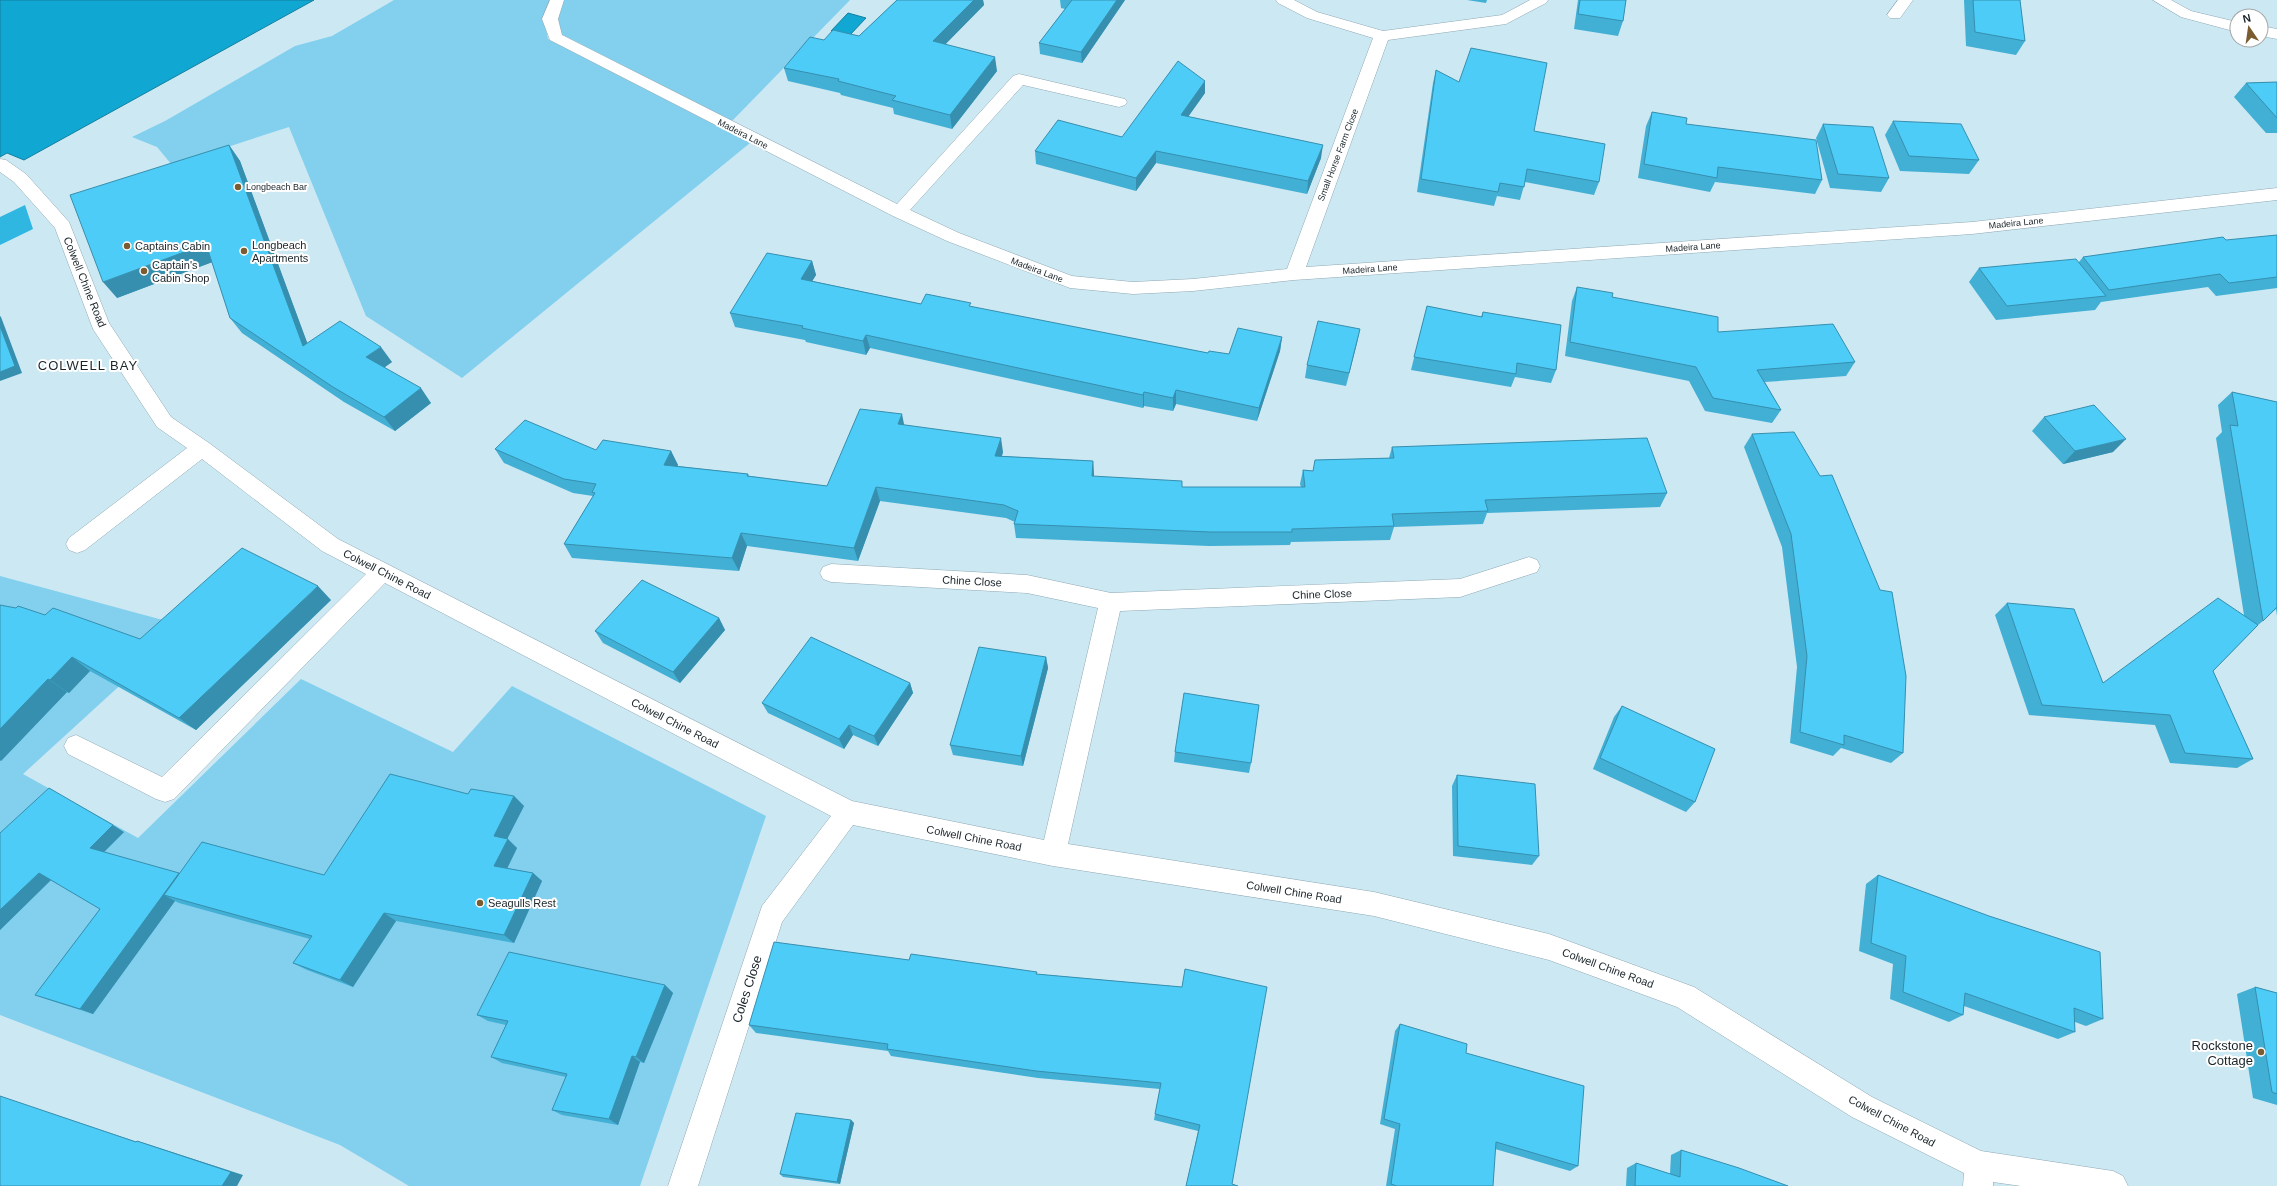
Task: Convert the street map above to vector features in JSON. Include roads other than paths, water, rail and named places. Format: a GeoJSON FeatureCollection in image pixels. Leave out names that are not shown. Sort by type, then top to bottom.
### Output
{"type":"FeatureCollection","features":[{"type":"Feature","properties":{"kind":"street","name":"Madeira Lane"},"geometry":{"type":"LineString","coordinates":[[557,0],[550,19],[554,37],[899,212],[953,237],[1070,282],[1133,288],[1192,285],[1294,274],[1972,228],[2277,194]]}},
{"type":"Feature","properties":{"kind":"street"},"geometry":{"type":"LineString","coordinates":[[1282,0],[1312,15],[1382,36],[1506,19],[1542,0]]}},
{"type":"Feature","properties":{"kind":"street"},"geometry":{"type":"LineString","coordinates":[[1895,14],[1906,0]]}},
{"type":"Feature","properties":{"kind":"street"},"geometry":{"type":"LineString","coordinates":[[2160,0],[2186,14],[2229,25]]}},
{"type":"Feature","properties":{"kind":"street","name":"Small Horse Farm Close"},"geometry":{"type":"LineString","coordinates":[[1294,274],[1382,36]]}},
{"type":"Feature","properties":{"kind":"street"},"geometry":{"type":"LineString","coordinates":[[899,212],[1019,78],[1119,102]]}},
{"type":"Feature","properties":{"kind":"street","name":"Colwell Chine Road"},"geometry":{"type":"LineString","coordinates":[[0,164],[20,178],[63,226],[100,324],[164,422],[202,448],[330,545],[381,573],[438,600],[848,812],[1053,854],[1374,904],[1549,947],[1685,996],[1862,1107],[1979,1176],[2113,1186]]}},
{"type":"Feature","properties":{"kind":"street"},"geometry":{"type":"LineString","coordinates":[[77,544],[202,448]]}},
{"type":"Feature","properties":{"kind":"street","name":"Chine Close"},"geometry":{"type":"LineString","coordinates":[[831,572],[1027,584],[1111,602],[1460,588],[1529,566]]}},
{"type":"Feature","properties":{"kind":"street"},"geometry":{"type":"LineString","coordinates":[[76,746],[165,791],[381,573]]}},
{"type":"Feature","properties":{"kind":"street"},"geometry":{"type":"LineString","coordinates":[[1053,854],[1111,602]]}},
{"type":"Feature","properties":{"kind":"street","name":"Coles Close"},"geometry":{"type":"LineString","coordinates":[[682,1186],[771,915],[848,812]]}},
{"type":"Feature","properties":{"kind":"place","name":"Longbeach Bar"},"geometry":{"type":"Point","coordinates":[238,187]}},
{"type":"Feature","properties":{"kind":"place","name":"Captains Cabin"},"geometry":{"type":"Point","coordinates":[127,246]}},
{"type":"Feature","properties":{"kind":"place","name":"Longbeach Apartments"},"geometry":{"type":"Point","coordinates":[244,251]}},
{"type":"Feature","properties":{"kind":"place","name":"Captain's Cabin Shop"},"geometry":{"type":"Point","coordinates":[144,271]}},
{"type":"Feature","properties":{"kind":"place","name":"Seagulls Rest"},"geometry":{"type":"Point","coordinates":[480,903]}},
{"type":"Feature","properties":{"kind":"place","name":"Rockstone Cottage"},"geometry":{"type":"Point","coordinates":[2261,1052]}},
{"type":"Feature","properties":{"kind":"district","name":"COLWELL BAY"},"geometry":{"type":"Point","coordinates":[88,365]}}]}
